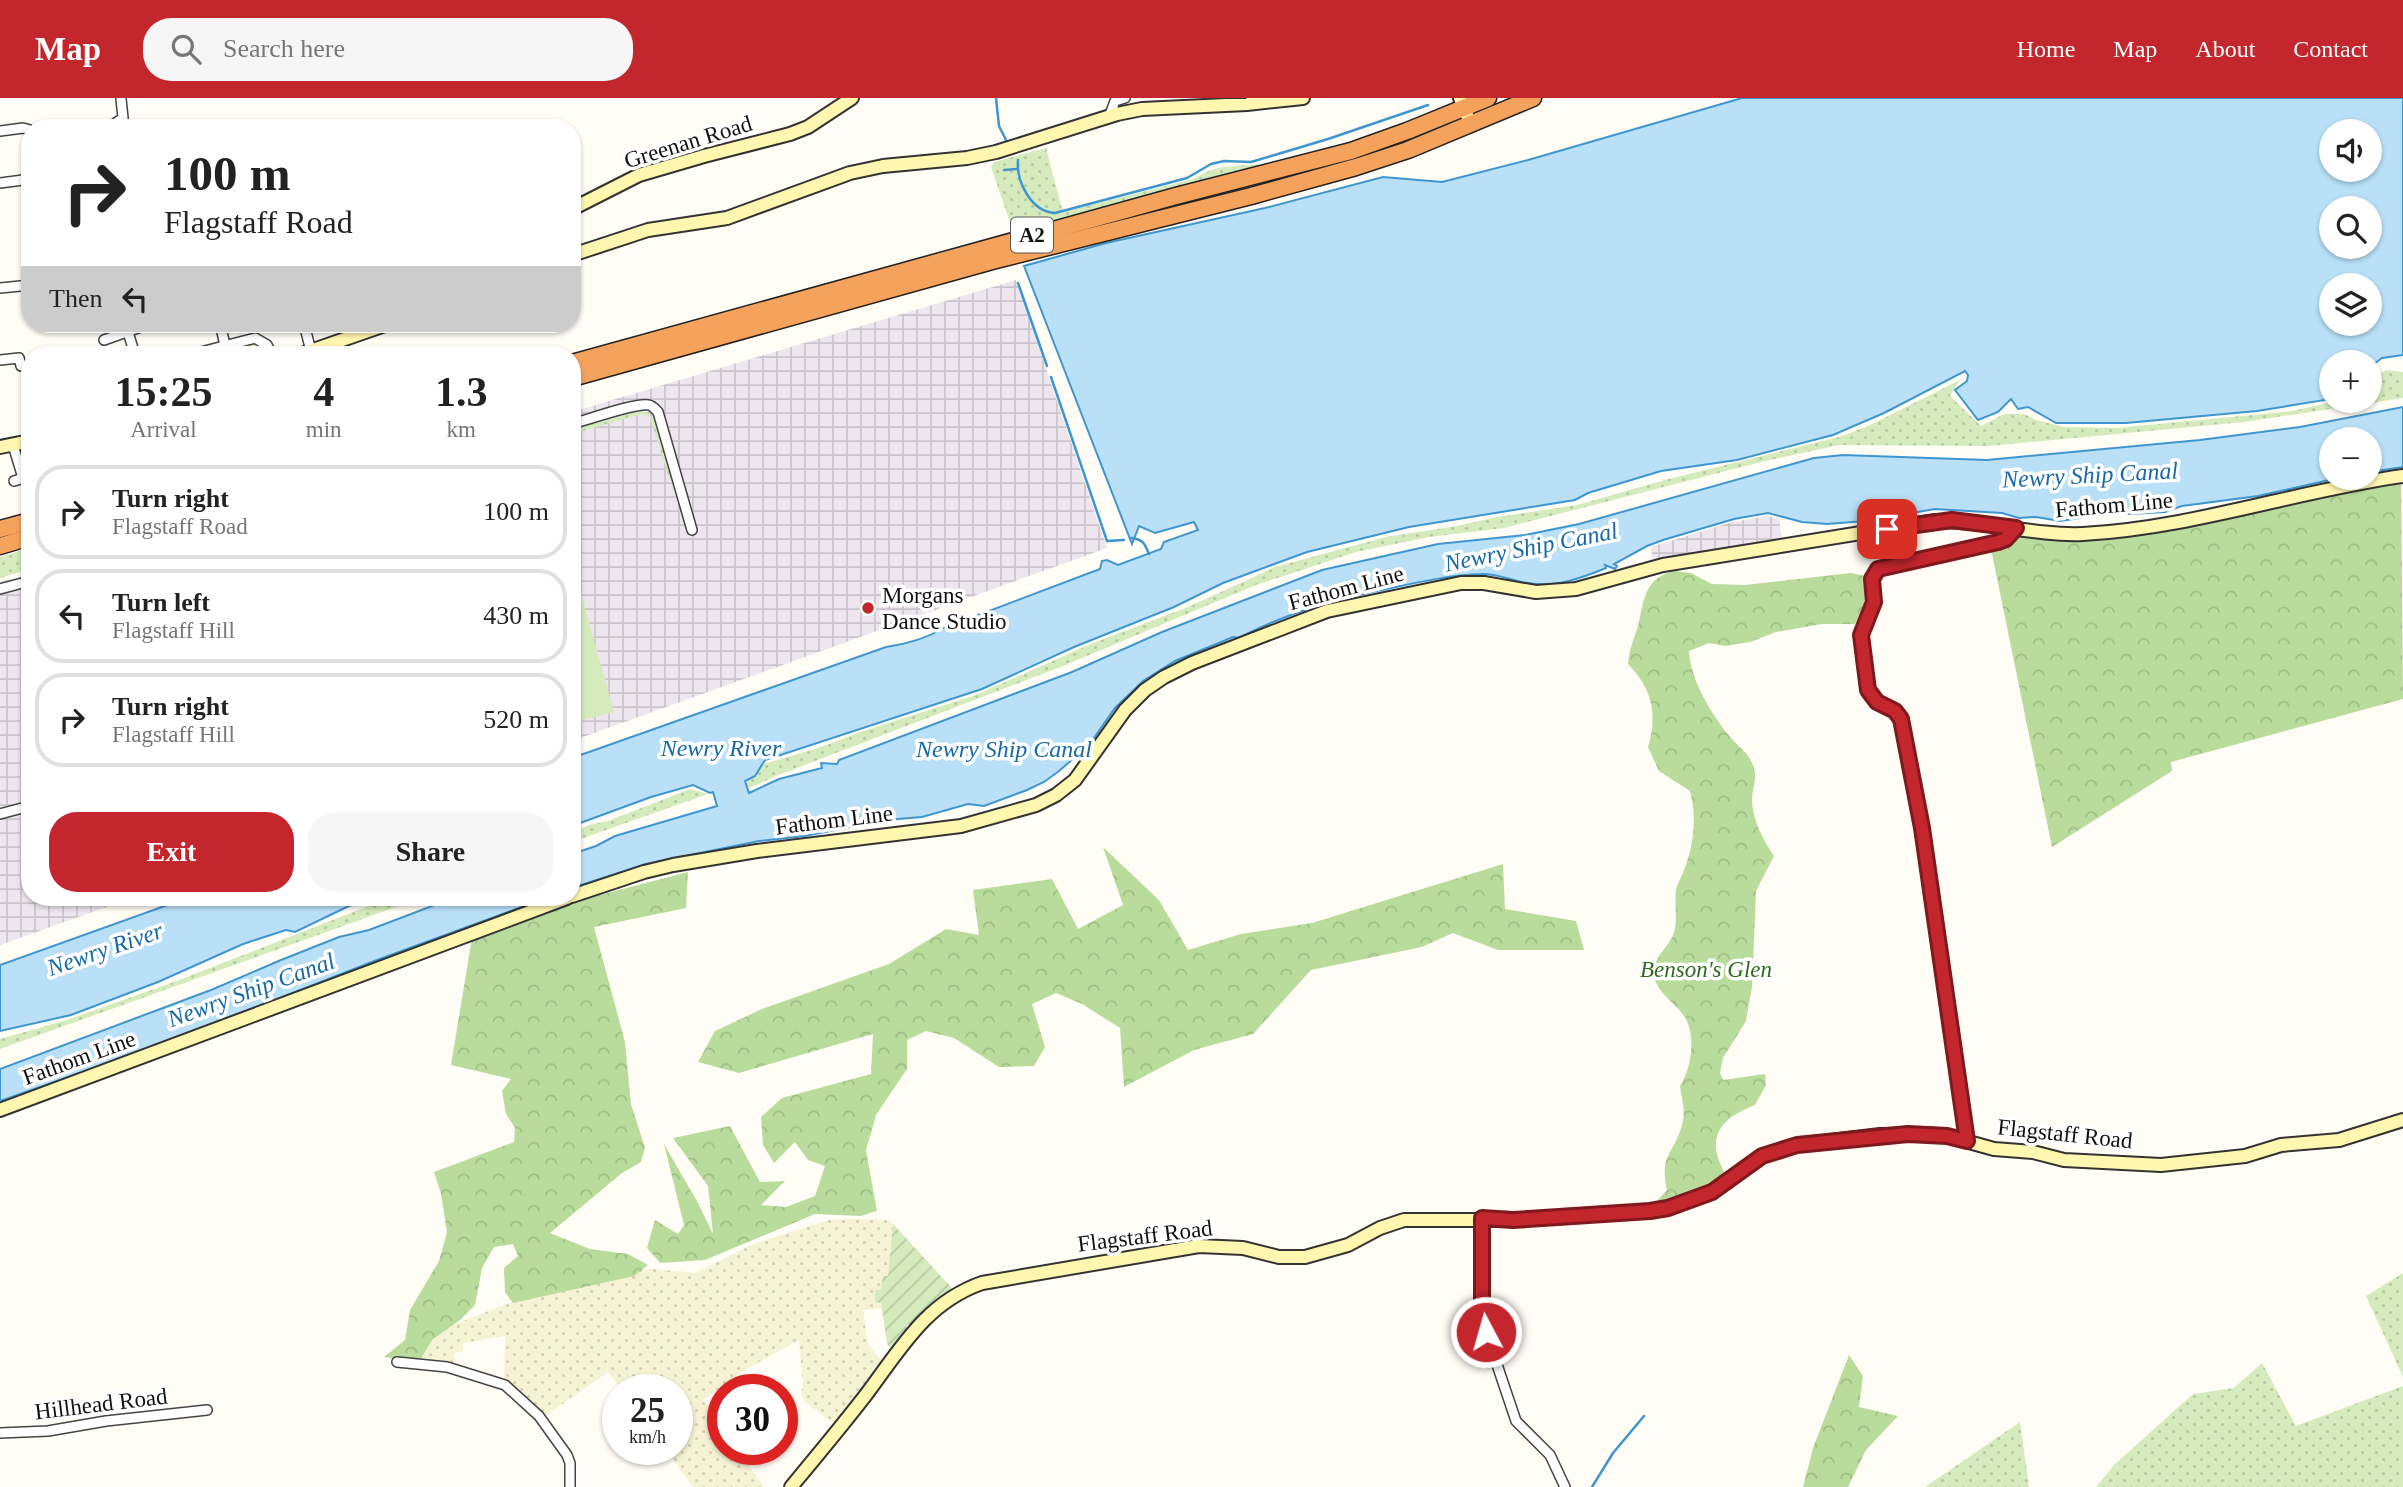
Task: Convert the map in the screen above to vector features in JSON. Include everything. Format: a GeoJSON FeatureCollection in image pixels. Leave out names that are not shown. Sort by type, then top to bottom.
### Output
{"type":"FeatureCollection","features":[{"type":"Feature","properties":{"kind":"highway","name":"A2"},"geometry":{"type":"LineString","coordinates":[[581,361],[1176,196],[1351,151],[1462,103],[1488,98]]}},
{"type":"Feature","properties":{"kind":"highway","name":"A2"},"geometry":{"type":"LineString","coordinates":[[581,375],[992,261],[1356,167],[1471,125],[1533,98]]}},
{"type":"Feature","properties":{"kind":"highway"},"geometry":{"type":"LineString","coordinates":[[0,529],[21,523]]}},
{"type":"Feature","properties":{"kind":"highway"},"geometry":{"type":"LineString","coordinates":[[0,546],[21,540]]}},
{"type":"Feature","properties":{"kind":"street","name":"Greenan Road"},"geometry":{"type":"LineString","coordinates":[[581,204],[639,175],[808,127],[852,98]]}},
{"type":"Feature","properties":{"kind":"street"},"geometry":{"type":"LineString","coordinates":[[1109,117],[1115,101],[1125,98]]}},
{"type":"Feature","properties":{"kind":"street"},"geometry":{"type":"LineString","coordinates":[[581,252],[648,230],[727,218],[850,173],[883,166],[941,161],[996,152],[1109,117],[1142,110],[1212,102],[1303,98]]}},
{"type":"Feature","properties":{"kind":"street"},"geometry":{"type":"LineString","coordinates":[[121,99],[122,119]]}},
{"type":"Feature","properties":{"kind":"street"},"geometry":{"type":"LineString","coordinates":[[1462,103],[1471,125]]}},
{"type":"Feature","properties":{"kind":"street"},"geometry":{"type":"LineString","coordinates":[[0,131],[21,128]]}},
{"type":"Feature","properties":{"kind":"street"},"geometry":{"type":"LineString","coordinates":[[0,183],[21,180]]}},
{"type":"Feature","properties":{"kind":"street"},"geometry":{"type":"LineString","coordinates":[[0,288],[21,286]]}},
{"type":"Feature","properties":{"kind":"street"},"geometry":{"type":"LineString","coordinates":[[104,340],[125,333]]}},
{"type":"Feature","properties":{"kind":"street"},"geometry":{"type":"LineString","coordinates":[[222,333],[225,345]]}},
{"type":"Feature","properties":{"kind":"street"},"geometry":{"type":"LineString","coordinates":[[325,346],[362,333]]}},
{"type":"Feature","properties":{"kind":"street"},"geometry":{"type":"LineString","coordinates":[[221,346],[255,338],[268,346]]}},
{"type":"Feature","properties":{"kind":"street"},"geometry":{"type":"LineString","coordinates":[[0,360],[19,358],[21,366]]}},
{"type":"Feature","properties":{"kind":"street"},"geometry":{"type":"LineString","coordinates":[[581,421],[638,405],[650,405],[654,408],[658,412],[692,530]]}},
{"type":"Feature","properties":{"kind":"street"},"geometry":{"type":"LineString","coordinates":[[6,446],[21,476]]}},
{"type":"Feature","properties":{"kind":"street","name":"Fathom Line"},"geometry":{"type":"LineString","coordinates":[[581,893],[673,865],[757,851],[961,826],[1036,805],[1056,795],[1075,780],[1125,710],[1144,690],[1164,677],[1269,632],[1353,604],[1461,583],[1484,583],[1536,592],[1577,589],[1663,565],[1935,521],[1972,521],[2063,534],[2139,528],[2403,475]]}},
{"type":"Feature","properties":{"kind":"street"},"geometry":{"type":"LineString","coordinates":[[1967,1141],[1922,828],[1901,719],[1895,711],[1877,702],[1868,690],[1861,629],[1872,608],[1872,579],[1878,569],[1998,542],[2006,539],[2016,528]]}},
{"type":"Feature","properties":{"kind":"street"},"geometry":{"type":"LineString","coordinates":[[0,589],[21,583]]}},
{"type":"Feature","properties":{"kind":"street"},"geometry":{"type":"LineString","coordinates":[[0,814],[21,808]]}},
{"type":"Feature","properties":{"kind":"street","name":"Fathom Line"},"geometry":{"type":"LineString","coordinates":[[0,1110],[546,906]]}},
{"type":"Feature","properties":{"kind":"street","name":"Flagstaff Road"},"geometry":{"type":"LineString","coordinates":[[790,1487],[850,1415],[922,1320],[966,1288],[1003,1278],[1199,1247],[1243,1248],[1279,1257],[1305,1257],[1348,1245],[1380,1228],[1404,1220],[1513,1220],[1668,1208],[1712,1192],[1762,1156],[1797,1145],[1908,1134],[1947,1136],[1994,1149],[2033,1152],[2064,1160],[2161,1165],[2245,1156],[2281,1145],[2339,1140],[2403,1120]]}},
{"type":"Feature","properties":{"kind":"street"},"geometry":{"type":"LineString","coordinates":[[1482,1218],[1482,1317],[1486,1332],[1516,1421],[1550,1455],[1565,1487]]}},
{"type":"Feature","properties":{"kind":"street"},"geometry":{"type":"LineString","coordinates":[[397,1362],[447,1367],[505,1385],[539,1416],[567,1455],[570,1463],[570,1487]]}},
{"type":"Feature","properties":{"kind":"street","name":"Hillhead Road"},"geometry":{"type":"LineString","coordinates":[[0,1433],[48,1431],[207,1409]]}},
{"type":"Feature","properties":{"kind":"shaded area"},"geometry":{"type":"Polygon","coordinates":[[[1016,280],[1107,548],[581,738],[581,409],[1016,280]]]}},
{"type":"Feature","properties":{"kind":"shaded area"},"geometry":{"type":"Polygon","coordinates":[[[1764,516],[1779,518],[1782,539],[1652,559],[1651,547],[1729,523],[1764,516]]]}},
{"type":"Feature","properties":{"kind":"shaded area"},"geometry":{"type":"Polygon","coordinates":[[[21,576],[21,906],[110,906],[0,945],[0,582],[21,576]]]}},
{"type":"Feature","properties":{"kind":"shaded area"},"geometry":{"type":"Polygon","coordinates":[[[829,1220],[888,1220],[893,1224],[888,1276],[881,1290],[876,1290],[882,1308],[863,1310],[868,1345],[883,1362],[838,1427],[804,1401],[801,1394],[803,1383],[799,1340],[739,1374],[707,1374],[707,1397],[703,1400],[707,1406],[707,1465],[748,1465],[764,1487],[693,1487],[677,1465],[693,1465],[693,1374],[608,1372],[543,1418],[504,1382],[505,1336],[463,1343],[463,1350],[454,1354],[456,1365],[446,1366],[439,1360],[437,1364],[411,1361],[446,1328],[506,1304],[552,1294],[624,1271],[654,1269],[695,1273],[753,1244],[829,1220]]]}},
{"type":"Feature","properties":{"kind":"green space"},"geometry":{"type":"Polygon","coordinates":[[[1046,148],[1063,212],[1193,179],[1222,167],[1270,163],[1013,231],[991,167],[994,162],[1046,148]]]}},
{"type":"Feature","properties":{"kind":"green space"},"geometry":{"type":"Polygon","coordinates":[[[249,343],[259,346],[237,346],[249,343]]]}},
{"type":"Feature","properties":{"kind":"green space"},"geometry":{"type":"Polygon","coordinates":[[[2386,370],[2403,372],[2403,398],[2382,401],[2382,373],[2386,370]]]}},
{"type":"Feature","properties":{"kind":"green space"},"geometry":{"type":"Polygon","coordinates":[[[1960,380],[1950,396],[1981,426],[2004,414],[2024,414],[2065,427],[2116,428],[2292,411],[2319,405],[2319,411],[2244,422],[1988,446],[1839,445],[1765,461],[1504,528],[1429,537],[1356,552],[1256,585],[1063,666],[747,787],[747,780],[755,776],[764,764],[976,695],[1093,643],[1188,607],[1275,567],[1386,537],[1577,505],[1839,437],[1868,426],[1960,380]]]}},
{"type":"Feature","properties":{"kind":"green space"},"geometry":{"type":"Polygon","coordinates":[[[638,411],[647,412],[655,420],[672,477],[670,481],[650,417],[644,414],[634,416],[581,431],[581,427],[638,411]]]}},
{"type":"Feature","properties":{"kind":"green space"},"geometry":{"type":"Polygon","coordinates":[[[2401,476],[2403,699],[2171,762],[2172,771],[2052,847],[1991,549],[2013,533],[2100,532],[2326,490],[2382,490],[2382,480],[2401,476]]]}},
{"type":"Feature","properties":{"kind":"green space"},"geometry":{"type":"Polygon","coordinates":[[[21,551],[21,572],[0,578],[0,557],[21,551]]]}},
{"type":"Feature","properties":{"kind":"green space","name":"Benson's Glen"},"geometry":{"type":"Polygon","coordinates":[[[1675,571],[1691,573],[1712,584],[1745,585],[1851,573],[1865,576],[1865,590],[1863,607],[1855,624],[1822,624],[1776,632],[1750,642],[1725,646],[1709,643],[1689,651],[1698,686],[1710,709],[1752,763],[1755,773],[1752,801],[1754,816],[1762,837],[1774,856],[1756,891],[1752,987],[1746,1021],[1723,1058],[1720,1073],[1723,1080],[1765,1074],[1766,1085],[1755,1105],[1732,1117],[1719,1132],[1716,1151],[1726,1175],[1705,1188],[1653,1205],[1667,1190],[1666,1162],[1683,1120],[1680,1086],[1689,1063],[1691,1045],[1686,1019],[1657,985],[1654,971],[1657,960],[1674,933],[1676,890],[1690,851],[1693,811],[1690,791],[1659,771],[1648,747],[1652,723],[1651,702],[1643,683],[1628,664],[1647,591],[1657,579],[1675,571]]]}},
{"type":"Feature","properties":{"kind":"green space"},"geometry":{"type":"Polygon","coordinates":[[[581,594],[614,712],[581,721],[581,594]]]}},
{"type":"Feature","properties":{"kind":"green space"},"geometry":{"type":"Polygon","coordinates":[[[690,789],[708,794],[581,839],[581,829],[690,789]]]}},
{"type":"Feature","properties":{"kind":"green space"},"geometry":{"type":"Polygon","coordinates":[[[1103,847],[1159,900],[1188,950],[1241,934],[1312,923],[1503,864],[1505,909],[1576,921],[1584,950],[1498,950],[1453,933],[1422,947],[1311,970],[1253,1034],[1194,1050],[1124,1087],[1120,1028],[1082,1004],[1056,993],[1032,1004],[1045,1047],[1034,1066],[999,1067],[954,1038],[926,1031],[907,1040],[907,1069],[876,1115],[866,1150],[877,1211],[861,1216],[815,1214],[705,1260],[660,1263],[647,1248],[655,1220],[678,1234],[684,1225],[664,1144],[713,1234],[708,1186],[673,1138],[730,1126],[760,1182],[785,1181],[761,1205],[786,1207],[815,1196],[825,1166],[808,1160],[795,1142],[774,1163],[763,1145],[761,1117],[782,1098],[871,1074],[873,1034],[739,1073],[698,1062],[715,1031],[762,1009],[889,964],[946,929],[979,935],[973,890],[1052,879],[1078,929],[1123,905],[1103,847]]]}},
{"type":"Feature","properties":{"kind":"green space"},"geometry":{"type":"Polygon","coordinates":[[[688,872],[686,908],[594,927],[625,1042],[631,1104],[645,1148],[641,1162],[622,1173],[550,1233],[590,1249],[628,1254],[648,1265],[634,1276],[513,1303],[505,1292],[504,1268],[518,1256],[513,1244],[494,1247],[482,1268],[475,1305],[460,1320],[432,1340],[419,1362],[384,1357],[405,1340],[410,1310],[439,1261],[447,1232],[441,1194],[434,1172],[514,1142],[515,1128],[506,1114],[502,1091],[511,1079],[451,1065],[472,938],[561,906],[581,906],[581,900],[688,872]]]}},
{"type":"Feature","properties":{"kind":"green space"},"geometry":{"type":"Polygon","coordinates":[[[369,906],[399,906],[0,1049],[0,1039],[67,1020],[174,982],[369,906]]]}},
{"type":"Feature","properties":{"kind":"green space"},"geometry":{"type":"Polygon","coordinates":[[[893,1224],[952,1288],[927,1308],[915,1322],[907,1325],[901,1342],[893,1353],[887,1343],[881,1303],[875,1302],[875,1290],[881,1290],[883,1276],[888,1276],[893,1224]]]}},
{"type":"Feature","properties":{"kind":"green space"},"geometry":{"type":"Polygon","coordinates":[[[2403,1273],[2403,1377],[2366,1296],[2403,1273]]]}},
{"type":"Feature","properties":{"kind":"green space"},"geometry":{"type":"Polygon","coordinates":[[[1849,1355],[1863,1376],[1859,1407],[1898,1416],[1866,1450],[1848,1487],[1803,1487],[1813,1448],[1849,1355]]]}},
{"type":"Feature","properties":{"kind":"green space"},"geometry":{"type":"Polygon","coordinates":[[[2262,1363],[2296,1426],[2403,1386],[2403,1487],[2096,1487],[2115,1464],[2193,1394],[2234,1388],[2262,1363]]]}},
{"type":"Feature","properties":{"kind":"green space"},"geometry":{"type":"Polygon","coordinates":[[[2020,1422],[2029,1487],[1925,1487],[2020,1422]]]}},
{"type":"Feature","properties":{"kind":"water"},"geometry":{"type":"Polygon","coordinates":[[[1742,98],[2403,98],[2403,355],[2382,358],[2382,350],[2319,350],[2319,401],[2257,411],[2126,423],[2056,423],[2028,407],[2018,409],[2011,399],[1998,412],[1978,420],[1955,390],[1967,381],[1968,375],[1965,371],[1884,413],[1833,435],[1737,460],[1661,471],[1588,493],[1575,500],[1409,527],[1307,552],[1223,583],[1174,607],[1074,647],[982,689],[765,760],[755,776],[745,781],[749,793],[779,779],[822,768],[821,763],[837,764],[839,760],[1072,672],[1162,632],[1322,570],[1438,544],[1525,535],[1579,524],[1814,458],[1843,455],[1987,460],[2200,440],[2300,427],[2403,407],[2403,467],[2382,470],[2382,427],[2319,427],[2319,482],[2258,496],[2182,506],[2165,512],[2121,512],[2060,521],[2036,517],[2019,518],[2002,513],[1935,509],[1866,521],[1827,524],[1802,522],[1768,513],[1734,519],[1663,540],[1614,564],[1617,566],[1615,569],[1605,565],[1606,568],[1568,581],[1538,584],[1487,574],[1470,575],[1355,596],[1296,613],[1239,638],[1233,637],[1175,661],[1143,681],[1115,708],[1089,745],[1044,782],[1027,790],[984,806],[968,804],[922,817],[886,820],[805,836],[759,841],[646,864],[581,885],[581,851],[615,836],[717,806],[713,792],[693,785],[581,823],[581,755],[886,647],[923,638],[1100,569],[1102,561],[1107,560],[1118,565],[1161,549],[1164,542],[1198,530],[1194,522],[1155,533],[1139,526],[1132,544],[1024,266],[1106,243],[1265,208],[1383,177],[1442,182],[1742,98]]]}},
{"type":"Feature","properties":{"kind":"water","name":"Newry River"},"geometry":{"type":"Polygon","coordinates":[[[165,906],[349,906],[295,932],[286,930],[243,944],[158,982],[71,1015],[0,1031],[0,965],[165,906]]]}},
{"type":"Feature","properties":{"kind":"water","name":"Newry Ship Canal"},"geometry":{"type":"Polygon","coordinates":[[[432,906],[524,906],[154,1047],[0,1101],[0,1069],[211,990],[339,937],[369,930],[432,906]]]}},
{"type":"Feature","properties":{"kind":"waterway"},"geometry":{"type":"LineString","coordinates":[[996,98],[999,126],[1006,140]]}},
{"type":"Feature","properties":{"kind":"waterway"},"geometry":{"type":"LineString","coordinates":[[1018,160],[1022,186],[1027,194],[1039,207],[1055,213],[1187,178],[1211,164],[1224,161],[1251,162],[1428,105]]}},
{"type":"Feature","properties":{"kind":"waterway"},"geometry":{"type":"LineString","coordinates":[[1004,170],[1017,169]]}},
{"type":"Feature","properties":{"kind":"waterway"},"geometry":{"type":"LineString","coordinates":[[1018,283],[1047,366]]}},
{"type":"Feature","properties":{"kind":"waterway"},"geometry":{"type":"LineString","coordinates":[[1051,377],[1107,541],[1124,540]]}},
{"type":"Feature","properties":{"kind":"waterway"},"geometry":{"type":"LineString","coordinates":[[1131,538],[1143,543],[1149,554]]}},
{"type":"Feature","properties":{"kind":"waterway"},"geometry":{"type":"LineString","coordinates":[[1592,1487],[1613,1453],[1644,1416]]}},
{"type":"Feature","properties":{"kind":"place","name":"Morgans Dance Studio"},"geometry":{"type":"Point","coordinates":[868,608]}},
{"type":"Feature","properties":{"kind":"route"},"geometry":{"type":"LineString","coordinates":[[1486,1332],[1482,1317],[1482,1218],[1513,1220],[1668,1208],[1712,1192],[1762,1156],[1797,1145],[1908,1134],[1947,1136],[1967,1141],[1922,828],[1901,719],[1895,711],[1872,698],[1868,690],[1861,629],[1874,602],[1872,579],[1878,569],[1998,542],[2006,539],[2016,528],[1952,520],[1887,529]]}}]}
